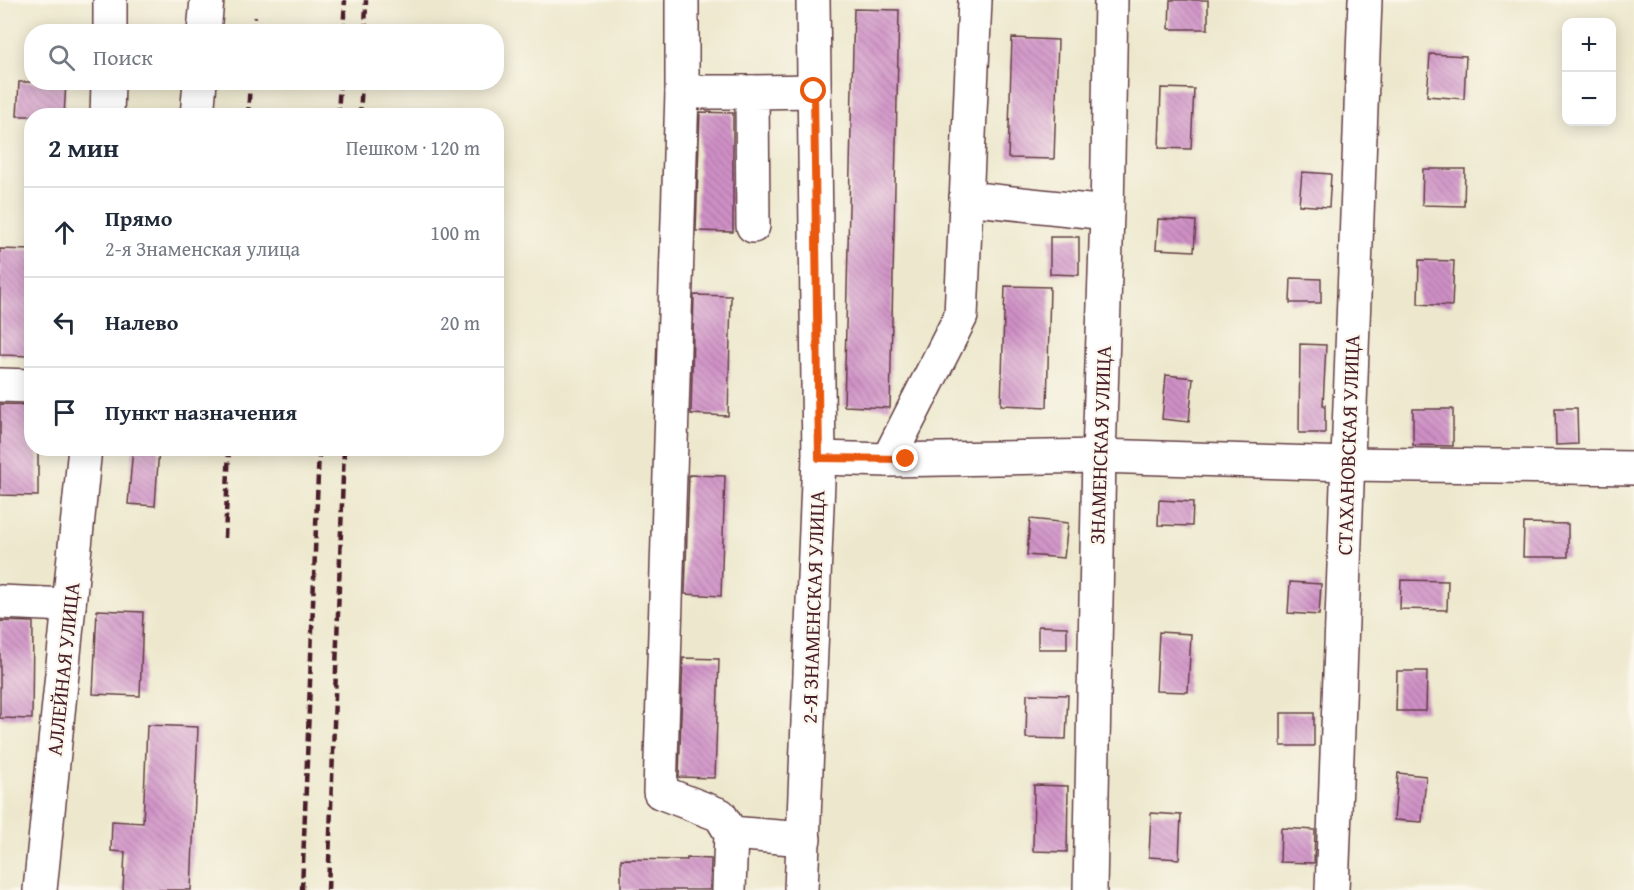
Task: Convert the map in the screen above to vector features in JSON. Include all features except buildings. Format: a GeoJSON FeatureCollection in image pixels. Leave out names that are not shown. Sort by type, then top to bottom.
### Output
{"type":"FeatureCollection","features":[{"type":"Feature","properties":{"kind":"street"},"geometry":{"type":"LineString","coordinates":[[110,24],[111,0]]}},
{"type":"Feature","properties":{"kind":"street"},"geometry":{"type":"LineString","coordinates":[[205,24],[207,0]]}},
{"type":"Feature","properties":{"kind":"street"},"geometry":{"type":"LineString","coordinates":[[682,0],[682,92],[660,792],[720,816],[731,833],[729,890]]}},
{"type":"Feature","properties":{"kind":"street","name":"2-Я ЗНАМЕНСКАЯ УЛИЦА"},"geometry":{"type":"LineString","coordinates":[[801,890],[819,458],[813,0]]}},
{"type":"Feature","properties":{"kind":"street"},"geometry":{"type":"LineString","coordinates":[[888,460],[962,316],[975,0]]}},
{"type":"Feature","properties":{"kind":"street","name":"ЗНАМЕНСКАЯ УЛИЦА"},"geometry":{"type":"LineString","coordinates":[[1090,890],[1110,0]]}},
{"type":"Feature","properties":{"kind":"street","name":"СТАХАНОВСКАЯ УЛИЦА"},"geometry":{"type":"LineString","coordinates":[[1332,890],[1365,0]]}},
{"type":"Feature","properties":{"kind":"street"},"geometry":{"type":"LineString","coordinates":[[107,108],[108,90]]}},
{"type":"Feature","properties":{"kind":"street"},"geometry":{"type":"LineString","coordinates":[[198,108],[199,90]]}},
{"type":"Feature","properties":{"kind":"street"},"geometry":{"type":"LineString","coordinates":[[682,92],[814,91]]}},
{"type":"Feature","properties":{"kind":"street"},"geometry":{"type":"LineString","coordinates":[[752,92],[753,226]]}},
{"type":"Feature","properties":{"kind":"street"},"geometry":{"type":"LineString","coordinates":[[966,198],[1107,213]]}},
{"type":"Feature","properties":{"kind":"street"},"geometry":{"type":"LineString","coordinates":[[0,385],[24,386]]}},
{"type":"Feature","properties":{"kind":"street","name":"АЛЛЕЙНАЯ УЛИЦА"},"geometry":{"type":"LineString","coordinates":[[40,890],[84,456]]}},
{"type":"Feature","properties":{"kind":"street"},"geometry":{"type":"LineString","coordinates":[[819,458],[888,460],[1099,456],[1347,464],[1634,468]]}},
{"type":"Feature","properties":{"kind":"street"},"geometry":{"type":"LineString","coordinates":[[0,602],[69,605]]}},
{"type":"Feature","properties":{"kind":"street"},"geometry":{"type":"LineString","coordinates":[[731,833],[804,838]]}},
{"type":"Feature","properties":{"kind":"railway"},"geometry":{"type":"LineString","coordinates":[[344,24],[345,0]]}},
{"type":"Feature","properties":{"kind":"railway"},"geometry":{"type":"LineString","coordinates":[[365,24],[366,0]]}},
{"type":"Feature","properties":{"kind":"railway"},"geometry":{"type":"LineString","coordinates":[[255,17],[255,24]]}},
{"type":"Feature","properties":{"kind":"railway"},"geometry":{"type":"LineString","coordinates":[[248,108],[250,90]]}},
{"type":"Feature","properties":{"kind":"railway"},"geometry":{"type":"LineString","coordinates":[[338,108],[340,90]]}},
{"type":"Feature","properties":{"kind":"railway"},"geometry":{"type":"LineString","coordinates":[[360,108],[362,90]]}},
{"type":"Feature","properties":{"kind":"railway"},"geometry":{"type":"LineString","coordinates":[[225,538],[229,456]]}},
{"type":"Feature","properties":{"kind":"railway"},"geometry":{"type":"LineString","coordinates":[[302,890],[319,456]]}},
{"type":"Feature","properties":{"kind":"railway"},"geometry":{"type":"LineString","coordinates":[[328,890],[344,456]]}},
{"type":"Feature","properties":{"kind":"route"},"geometry":{"type":"LineString","coordinates":[[814,91],[819,458],[906,459]]}}]}
